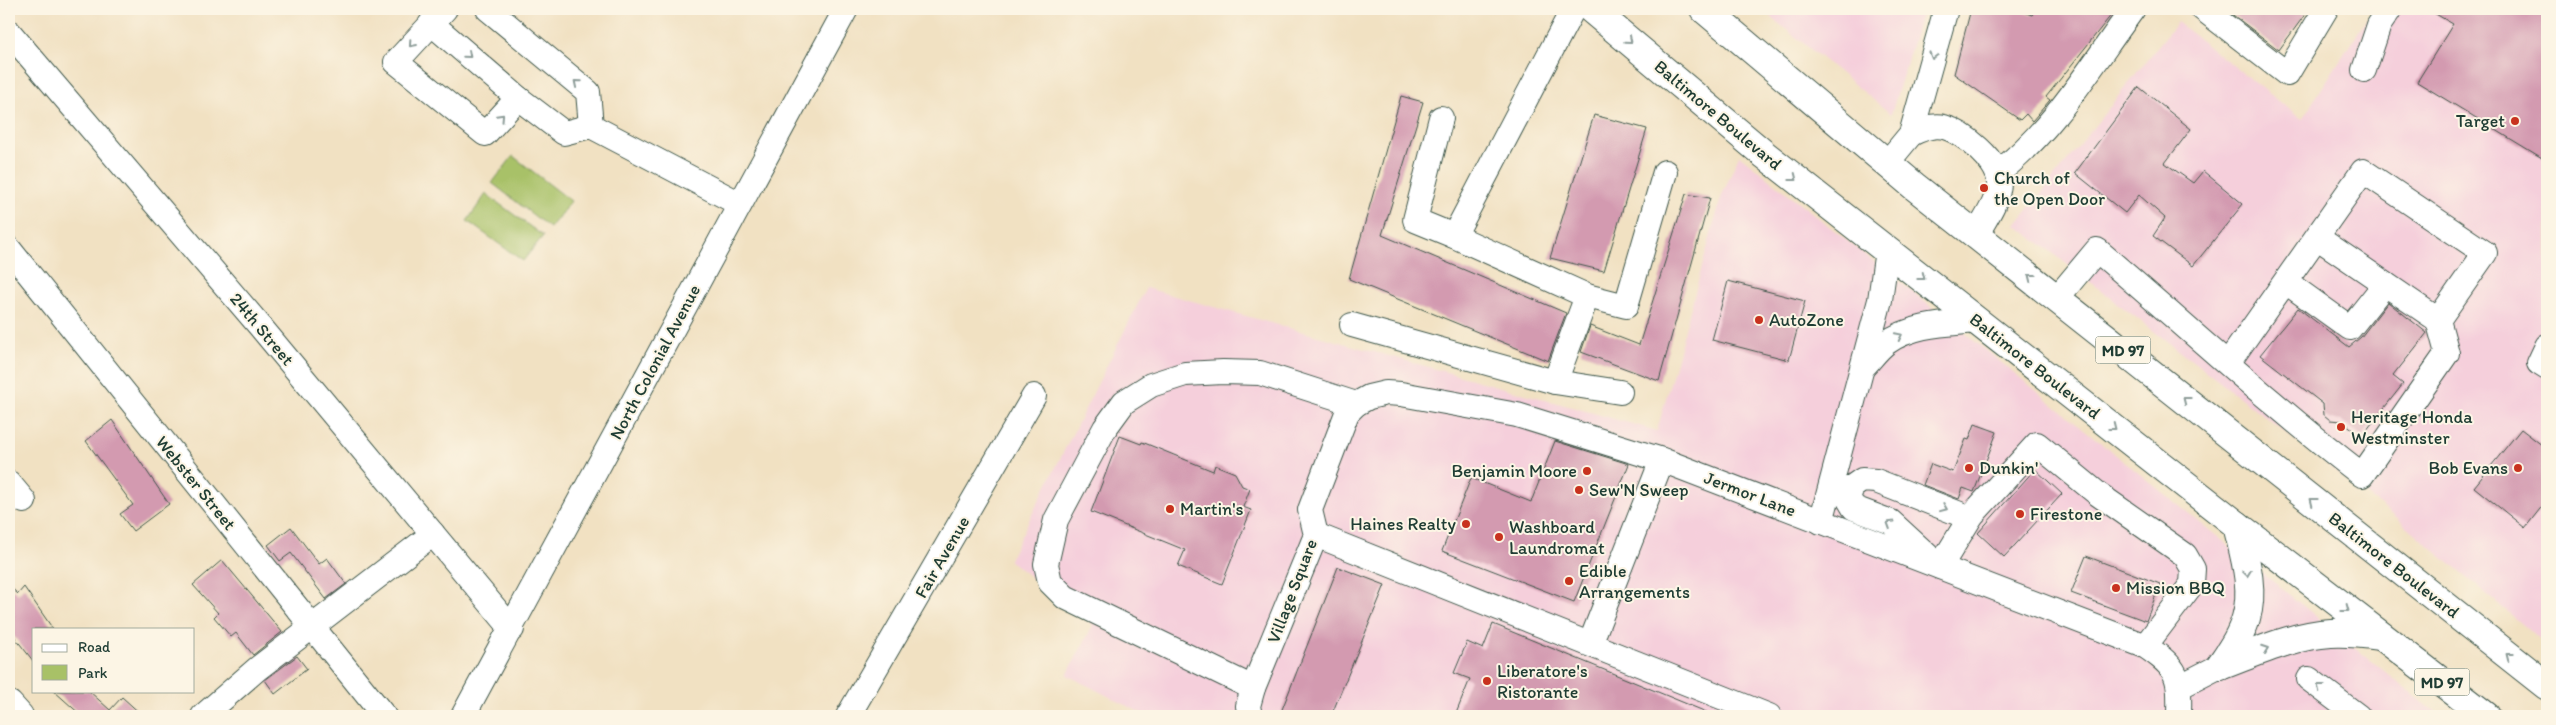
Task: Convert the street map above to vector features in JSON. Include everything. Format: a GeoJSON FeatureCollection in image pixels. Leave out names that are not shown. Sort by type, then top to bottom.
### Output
{"type":"FeatureCollection","features":[{"type":"Feature","properties":{"kind":"main road","name":"Baltimore Boulevard"},"geometry":{"type":"LineString","coordinates":[[1591,9],[1765,155],[2237,526],[2486,716]]}},
{"type":"Feature","properties":{"kind":"main road","name":"Baltimore Boulevard"},"geometry":{"type":"LineString","coordinates":[[1704,9],[1887,163],[2547,686]]}},
{"type":"Feature","properties":{"kind":"main road"},"geometry":{"type":"LineString","coordinates":[[2220,666],[2238,638],[2246,618],[2249,603],[2246,565],[2237,526]]}},
{"type":"Feature","properties":{"kind":"main road"},"geometry":{"type":"LineString","coordinates":[[2220,666],[2285,643],[2318,634],[2341,633],[2381,636]]}},
{"type":"Feature","properties":{"kind":"main road"},"geometry":{"type":"LineString","coordinates":[[9,705],[19,716]]}},
{"type":"Feature","properties":{"kind":"street"},"geometry":{"type":"LineString","coordinates":[[488,9],[588,92],[591,126]]}},
{"type":"Feature","properties":{"kind":"street","name":"North Colonial Avenue"},"geometry":{"type":"LineString","coordinates":[[463,716],[512,629],[846,9]]}},
{"type":"Feature","properties":{"kind":"street"},"geometry":{"type":"LineString","coordinates":[[1454,236],[1573,9]]}},
{"type":"Feature","properties":{"kind":"street"},"geometry":{"type":"LineString","coordinates":[[1887,163],[1911,134],[1946,9]]}},
{"type":"Feature","properties":{"kind":"street"},"geometry":{"type":"LineString","coordinates":[[1998,173],[2019,157],[2045,131],[2133,9]]}},
{"type":"Feature","properties":{"kind":"street"},"geometry":{"type":"LineString","coordinates":[[2203,9],[2287,74],[2326,9]]}},
{"type":"Feature","properties":{"kind":"street"},"geometry":{"type":"LineString","coordinates":[[2364,70],[2379,25],[2390,9]]}},
{"type":"Feature","properties":{"kind":"street"},"geometry":{"type":"LineString","coordinates":[[518,98],[485,134],[396,62],[438,16],[518,98],[564,133],[591,126],[740,204]]}},
{"type":"Feature","properties":{"kind":"street","name":"24th Street"},"geometry":{"type":"LineString","coordinates":[[9,32],[246,310],[512,629]]}},
{"type":"Feature","properties":{"kind":"street"},"geometry":{"type":"LineString","coordinates":[[1442,118],[1415,220],[1587,296],[1626,306],[1666,172]]}},
{"type":"Feature","properties":{"kind":"street"},"geometry":{"type":"LineString","coordinates":[[1911,134],[1922,129],[1945,127],[1971,143],[1990,160],[1998,173],[1999,184],[1994,202],[1976,234]]}},
{"type":"Feature","properties":{"kind":"street"},"geometry":{"type":"LineString","coordinates":[[2228,363],[2363,172],[2485,253],[2438,320]]}},
{"type":"Feature","properties":{"kind":"street"},"geometry":{"type":"LineString","coordinates":[[2057,298],[2097,250],[2324,445],[2362,475],[2447,353],[2438,320],[2318,238]]}},
{"type":"Feature","properties":{"kind":"street","name":"Webster Street"},"geometry":{"type":"LineString","coordinates":[[9,249],[384,716]]}},
{"type":"Feature","properties":{"kind":"street"},"geometry":{"type":"LineString","coordinates":[[1821,522],[1880,300],[1886,250]]}},
{"type":"Feature","properties":{"kind":"street"},"geometry":{"type":"LineString","coordinates":[[2286,282],[2350,328],[2385,284]]}},
{"type":"Feature","properties":{"kind":"street"},"geometry":{"type":"LineString","coordinates":[[1555,382],[1587,296]]}},
{"type":"Feature","properties":{"kind":"street"},"geometry":{"type":"LineString","coordinates":[[1863,368],[1885,344],[1900,335],[1926,327],[1977,321]]}},
{"type":"Feature","properties":{"kind":"street"},"geometry":{"type":"LineString","coordinates":[[1352,325],[1555,382],[1620,392]]}},
{"type":"Feature","properties":{"kind":"street"},"geometry":{"type":"LineString","coordinates":[[2547,346],[2539,363],[2547,368]]}},
{"type":"Feature","properties":{"kind":"street"},"geometry":{"type":"LineString","coordinates":[[1254,688],[1065,597],[1050,582],[1046,564],[1056,520],[1105,428],[1124,402],[1151,385],[1185,374],[1260,373],[1356,404]]}},
{"type":"Feature","properties":{"kind":"street","name":"Jermor Lane"},"geometry":{"type":"LineString","coordinates":[[1356,404],[1369,397],[1386,393],[1517,415],[1662,460],[2145,646],[2170,663],[2179,687],[2179,716]]}},
{"type":"Feature","properties":{"kind":"street","name":"Fair Avenue"},"geometry":{"type":"LineString","coordinates":[[848,716],[1034,396]]}},
{"type":"Feature","properties":{"kind":"street","name":"Village Square"},"geometry":{"type":"LineString","coordinates":[[1250,716],[1248,706],[1254,688],[1316,535],[1310,510],[1347,413],[1356,404]]}},
{"type":"Feature","properties":{"kind":"street"},"geometry":{"type":"LineString","coordinates":[[1970,518],[1876,480],[1862,480],[1852,487],[1848,498],[1854,508],[1891,522],[1940,567],[1970,518],[2037,444],[2098,494],[2185,555],[2193,570],[2192,584],[2145,646]]}},
{"type":"Feature","properties":{"kind":"street"},"geometry":{"type":"LineString","coordinates":[[1590,644],[1662,460]]}},
{"type":"Feature","properties":{"kind":"street"},"geometry":{"type":"LineString","coordinates":[[9,483],[24,501]]}},
{"type":"Feature","properties":{"kind":"street"},"geometry":{"type":"LineString","coordinates":[[204,716],[312,627],[433,534]]}},
{"type":"Feature","properties":{"kind":"street"},"geometry":{"type":"LineString","coordinates":[[1316,535],[1769,716]]}},
{"type":"Feature","properties":{"kind":"street"},"geometry":{"type":"LineString","coordinates":[[2179,687],[2220,666]]}},
{"type":"Feature","properties":{"kind":"street"},"geometry":{"type":"LineString","coordinates":[[2309,679],[2358,716]]}},
{"type":"Feature","properties":{"kind":"shaded area"},"geometry":{"type":"Polygon","coordinates":[[[1761,9],[1923,9],[1891,114],[1761,9]]]}},
{"type":"Feature","properties":{"kind":"shaded area"},"geometry":{"type":"Polygon","coordinates":[[[2373,9],[2547,9],[2547,645],[2394,516],[2016,225],[2177,22],[2302,119],[2373,9]]]}},
{"type":"Feature","properties":{"kind":"shaded area"},"geometry":{"type":"Polygon","coordinates":[[[1739,155],[1992,355],[2440,716],[1147,716],[1067,675],[1093,625],[1009,560],[1146,288],[1657,431],[1721,198],[1739,155]]]}},
{"type":"Feature","properties":{"kind":"green space"},"geometry":{"type":"Polygon","coordinates":[[[513,156],[571,201],[550,228],[492,183],[513,156]]]}},
{"type":"Feature","properties":{"kind":"green space"},"geometry":{"type":"Polygon","coordinates":[[[486,194],[543,236],[523,261],[467,221],[486,194]]]}},
{"type":"Feature","properties":{"kind":"building"},"geometry":{"type":"Polygon","coordinates":[[[1971,9],[2014,9],[2032,15],[2036,9],[2116,9],[2046,97],[2050,100],[2032,121],[2026,114],[2020,120],[1954,74],[1971,9]]]}},
{"type":"Feature","properties":{"kind":"building"},"geometry":{"type":"Polygon","coordinates":[[[2225,9],[2309,9],[2279,50],[2225,9]]]}},
{"type":"Feature","properties":{"kind":"building","name":"Target"},"geometry":{"type":"Polygon","coordinates":[[[2427,9],[2547,9],[2547,161],[2417,82],[2453,24],[2427,9]]]}},
{"type":"Feature","properties":{"kind":"building"},"geometry":{"type":"Polygon","coordinates":[[[2139,87],[2191,129],[2165,163],[2193,183],[2203,171],[2243,204],[2193,266],[2153,236],[2165,218],[2139,195],[2125,213],[2075,173],[2139,87]]]}},
{"type":"Feature","properties":{"kind":"building"},"geometry":{"type":"Polygon","coordinates":[[[1401,96],[1423,102],[1382,235],[1566,313],[1548,361],[1349,279],[1401,96]]]}},
{"type":"Feature","properties":{"kind":"building"},"geometry":{"type":"Polygon","coordinates":[[[1594,115],[1647,129],[1604,271],[1550,258],[1594,115]]]}},
{"type":"Feature","properties":{"kind":"building"},"geometry":{"type":"Polygon","coordinates":[[[1686,194],[1710,198],[1659,381],[1581,352],[1590,326],[1639,345],[1686,194]]]}},
{"type":"Feature","properties":{"kind":"building","name":"AutoZone"},"geometry":{"type":"Polygon","coordinates":[[[1728,281],[1805,301],[1789,360],[1712,340],[1728,281]]]}},
{"type":"Feature","properties":{"kind":"building"},"geometry":{"type":"Polygon","coordinates":[[[2388,302],[2427,333],[2393,376],[2403,384],[2362,436],[2342,421],[2330,420],[2324,415],[2323,404],[2260,355],[2298,308],[2349,347],[2361,337],[2388,302]]]}},
{"type":"Feature","properties":{"kind":"building"},"geometry":{"type":"Polygon","coordinates":[[[112,420],[169,504],[133,531],[120,514],[133,505],[86,441],[112,420]]]}},
{"type":"Feature","properties":{"kind":"building","name":"Dunkin'"},"geometry":{"type":"Polygon","coordinates":[[[1975,424],[1997,432],[1974,492],[1963,488],[1959,499],[1923,485],[1931,464],[1953,472],[1966,439],[1969,440],[1975,424]]]}},
{"type":"Feature","properties":{"kind":"building","name":"Bob Evans"},"geometry":{"type":"Polygon","coordinates":[[[2521,429],[2547,449],[2547,500],[2525,528],[2474,487],[2521,429]]]}},
{"type":"Feature","properties":{"kind":"building","name":"Martin's"},"geometry":{"type":"Polygon","coordinates":[[[1120,436],[1141,444],[1142,442],[1213,471],[1215,465],[1235,473],[1242,486],[1250,489],[1243,507],[1251,510],[1222,584],[1178,566],[1185,550],[1091,512],[1120,436]]]}},
{"type":"Feature","properties":{"kind":"building"},"geometry":{"type":"Polygon","coordinates":[[[1555,441],[1629,464],[1574,602],[1442,551],[1471,478],[1531,502],[1555,441]]]}},
{"type":"Feature","properties":{"kind":"building","name":"Firestone"},"geometry":{"type":"Polygon","coordinates":[[[2035,469],[2062,494],[2004,557],[1978,533],[2035,469]]]}},
{"type":"Feature","properties":{"kind":"building"},"geometry":{"type":"Polygon","coordinates":[[[291,527],[319,564],[327,558],[346,584],[326,599],[291,553],[280,561],[268,545],[291,527]]]}},
{"type":"Feature","properties":{"kind":"building","name":"Mission BBQ"},"geometry":{"type":"Polygon","coordinates":[[[2086,556],[2160,584],[2146,621],[2071,593],[2086,556]]]}},
{"type":"Feature","properties":{"kind":"building"},"geometry":{"type":"Polygon","coordinates":[[[222,560],[282,632],[253,655],[236,633],[231,637],[214,617],[218,613],[193,585],[222,560]]]}},
{"type":"Feature","properties":{"kind":"building"},"geometry":{"type":"Polygon","coordinates":[[[1338,567],[1385,585],[1331,716],[1292,716],[1281,712],[1338,567]]]}},
{"type":"Feature","properties":{"kind":"building"},"geometry":{"type":"Polygon","coordinates":[[[9,586],[18,594],[24,587],[52,628],[32,628],[32,659],[9,630],[9,586]]]}},
{"type":"Feature","properties":{"kind":"building"},"geometry":{"type":"Polygon","coordinates":[[[1493,624],[1716,716],[1455,716],[1470,679],[1454,673],[1467,642],[1483,649],[1493,624]]]}},
{"type":"Feature","properties":{"kind":"building"},"geometry":{"type":"Polygon","coordinates":[[[297,656],[307,669],[275,694],[265,680],[297,656]]]}},
{"type":"Feature","properties":{"kind":"building"},"geometry":{"type":"Polygon","coordinates":[[[55,692],[90,692],[110,710],[122,697],[143,716],[82,716],[55,692]]]}},
{"type":"Feature","properties":{"kind":"place","name":"Target"},"geometry":{"type":"Point","coordinates":[2515,121]}},
{"type":"Feature","properties":{"kind":"place","name":"Church of the Open Door"},"geometry":{"type":"Point","coordinates":[1984,188]}},
{"type":"Feature","properties":{"kind":"place","name":"AutoZone"},"geometry":{"type":"Point","coordinates":[1759,320]}},
{"type":"Feature","properties":{"kind":"place","name":"Heritage Honda Westminster"},"geometry":{"type":"Point","coordinates":[2341,427]}},
{"type":"Feature","properties":{"kind":"place","name":"Dunkin'"},"geometry":{"type":"Point","coordinates":[1969,468]}},
{"type":"Feature","properties":{"kind":"place","name":"Bob Evans"},"geometry":{"type":"Point","coordinates":[2518,468]}},
{"type":"Feature","properties":{"kind":"place","name":"Benjamin Moore"},"geometry":{"type":"Point","coordinates":[1587,471]}},
{"type":"Feature","properties":{"kind":"place","name":"Sew'N Sweep"},"geometry":{"type":"Point","coordinates":[1579,490]}},
{"type":"Feature","properties":{"kind":"place","name":"Martin's"},"geometry":{"type":"Point","coordinates":[1170,509]}},
{"type":"Feature","properties":{"kind":"place","name":"Firestone"},"geometry":{"type":"Point","coordinates":[2020,514]}},
{"type":"Feature","properties":{"kind":"place","name":"Haines Realty"},"geometry":{"type":"Point","coordinates":[1466,524]}},
{"type":"Feature","properties":{"kind":"place","name":"Washboard Laundromat"},"geometry":{"type":"Point","coordinates":[1499,537]}},
{"type":"Feature","properties":{"kind":"place","name":"Edible Arrangements"},"geometry":{"type":"Point","coordinates":[1569,581]}},
{"type":"Feature","properties":{"kind":"place","name":"Mission BBQ"},"geometry":{"type":"Point","coordinates":[2116,588]}},
{"type":"Feature","properties":{"kind":"place","name":"Liberatore's Ristorante"},"geometry":{"type":"Point","coordinates":[1487,681]}}]}
